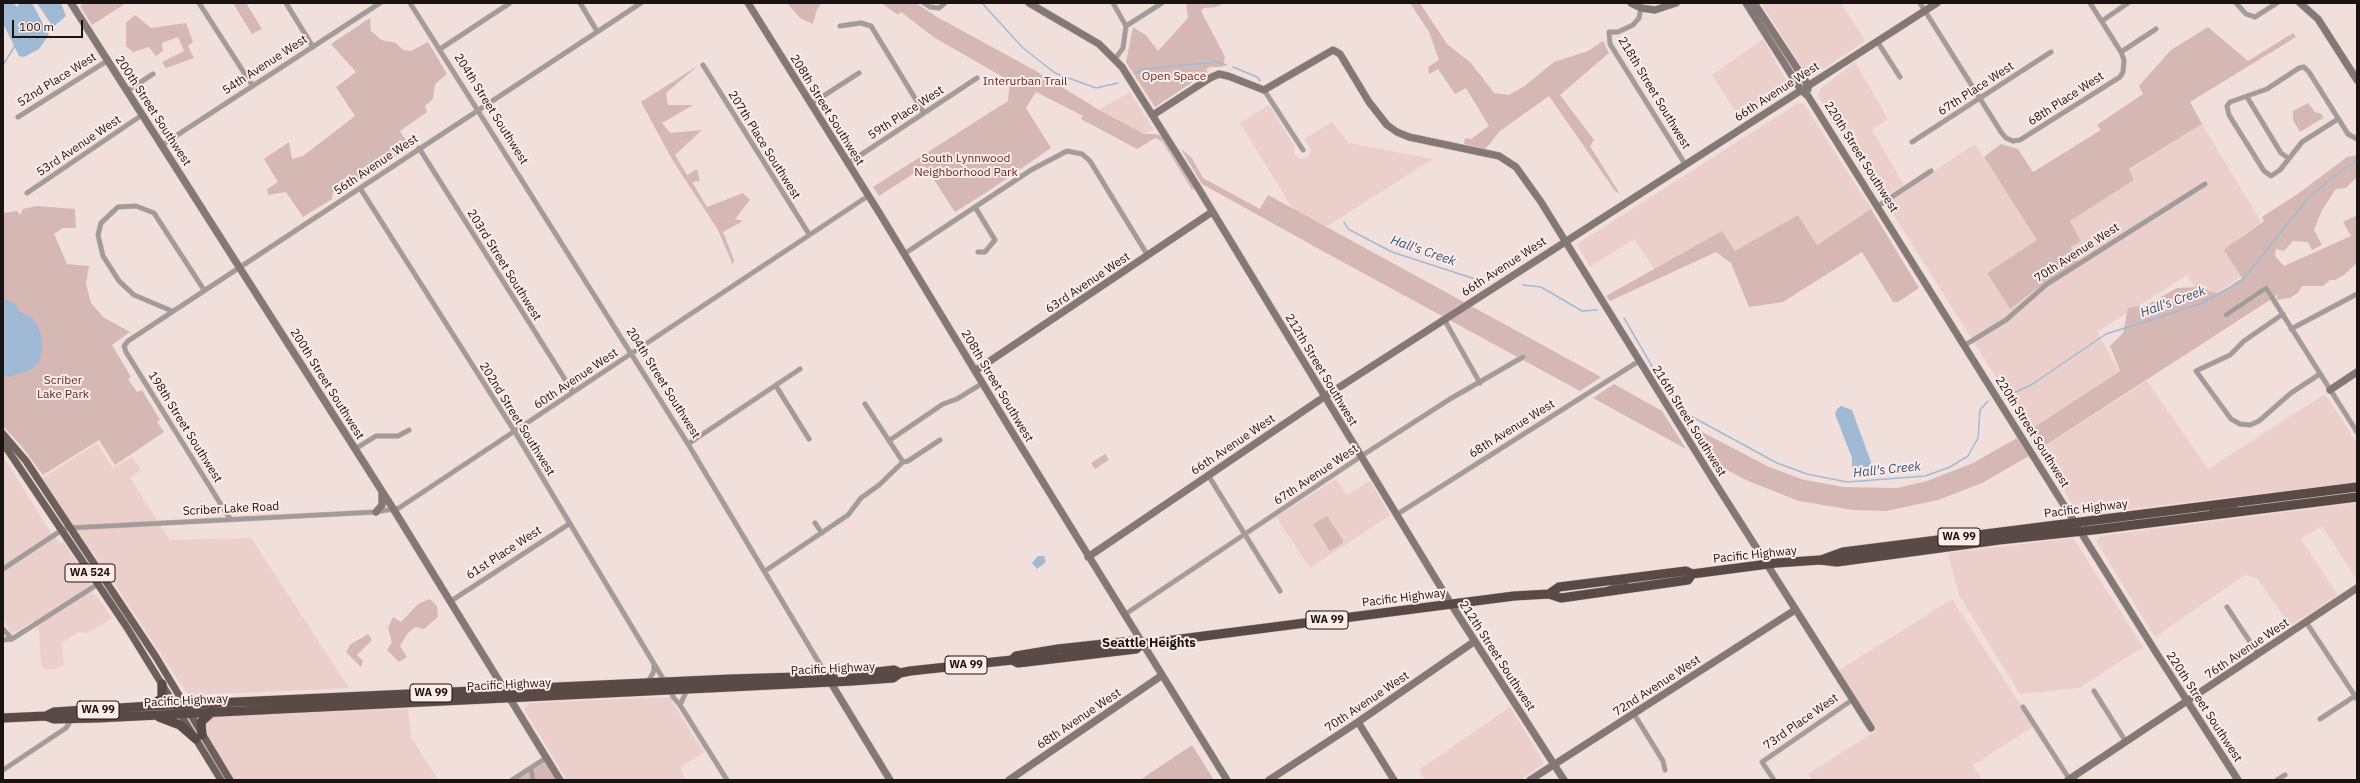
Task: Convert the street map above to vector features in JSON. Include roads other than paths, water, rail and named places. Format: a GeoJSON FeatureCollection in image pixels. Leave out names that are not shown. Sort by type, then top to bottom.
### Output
{"type":"FeatureCollection","features":[{"type":"Feature","properties":{"kind":"highway","name":"Pacific Highway"},"geometry":{"type":"LineString","coordinates":[[1820,560],[1843,552],[2357,487]]}},
{"type":"Feature","properties":{"kind":"highway","name":"Pacific Highway"},"geometry":{"type":"LineString","coordinates":[[1549,594],[1559,587],[1686,571],[1692,574],[1767,564],[1820,560],[1837,562],[1999,540],[2357,497]]}},
{"type":"Feature","properties":{"kind":"highway","name":"Pacific Highway"},"geometry":{"type":"LineString","coordinates":[[1034,657],[1055,650],[1132,641],[1142,644],[1451,604],[1549,594],[1561,598],[1688,580],[1692,574]]}},
{"type":"Feature","properties":{"kind":"highway","name":"Pacific Highway"},"geometry":{"type":"LineString","coordinates":[[46,716],[54,712],[182,709],[507,693],[688,690],[829,679],[894,670],[900,673],[1012,661],[1016,656],[1034,657],[1136,649],[1142,644]]}},
{"type":"Feature","properties":{"kind":"highway","name":"Pacific Highway"},"geometry":{"type":"LineString","coordinates":[[182,709],[212,712],[646,683],[809,675],[829,679]]}},
{"type":"Feature","properties":{"kind":"highway"},"geometry":{"type":"LineString","coordinates":[[162,684],[162,698],[150,710],[175,722],[199,737],[201,721],[212,712]]}},
{"type":"Feature","properties":{"kind":"highway","name":"Pacific Highway"},"geometry":{"type":"LineString","coordinates":[[3,718],[46,716],[54,719],[72,719],[150,710]]}},
{"type":"Feature","properties":{"kind":"main road","name":"WA 524"},"geometry":{"type":"LineString","coordinates":[[4,439],[65,529],[98,584],[162,684],[182,709],[199,737],[213,768],[221,780]]}},
{"type":"Feature","properties":{"kind":"main road"},"geometry":{"type":"LineString","coordinates":[[2211,515],[2214,510],[2243,506],[2250,500]]}},
{"type":"Feature","properties":{"kind":"main road"},"geometry":{"type":"LineString","coordinates":[[65,529],[138,630],[182,709]]}},
{"type":"Feature","properties":{"kind":"main road"},"geometry":{"type":"LineString","coordinates":[[1607,591],[1625,583],[1626,579]]}},
{"type":"Feature","properties":{"kind":"main road"},"geometry":{"type":"LineString","coordinates":[[98,584],[109,588]]}},
{"type":"Feature","properties":{"kind":"main road"},"geometry":{"type":"LineString","coordinates":[[126,626],[134,630],[138,630]]}},
{"type":"Feature","properties":{"kind":"main road"},"geometry":{"type":"LineString","coordinates":[[199,737],[229,778]]}},
{"type":"Feature","properties":{"kind":"main road"},"geometry":{"type":"LineString","coordinates":[[213,768],[229,778]]}},
{"type":"Feature","properties":{"kind":"street","name":"200th Street Southwest"},"geometry":{"type":"LineString","coordinates":[[71,3],[394,510],[560,780]]}},
{"type":"Feature","properties":{"kind":"street"},"geometry":{"type":"LineString","coordinates":[[199,3],[252,85]]}},
{"type":"Feature","properties":{"kind":"street"},"geometry":{"type":"LineString","coordinates":[[286,3],[313,47]]}},
{"type":"Feature","properties":{"kind":"street","name":"54th Avenue West"},"geometry":{"type":"LineString","coordinates":[[162,145],[380,3]]}},
{"type":"Feature","properties":{"kind":"street","name":"204th Street Southwest"},"geometry":{"type":"LineString","coordinates":[[410,3],[632,353],[890,780]]}},
{"type":"Feature","properties":{"kind":"street"},"geometry":{"type":"LineString","coordinates":[[440,49],[510,3]]}},
{"type":"Feature","properties":{"kind":"street"},"geometry":{"type":"LineString","coordinates":[[580,3],[597,31]]}},
{"type":"Feature","properties":{"kind":"street","name":"56th Avenue West"},"geometry":{"type":"LineString","coordinates":[[124,346],[128,341],[239,266],[641,3]]}},
{"type":"Feature","properties":{"kind":"street","name":"208th Street Southwest"},"geometry":{"type":"LineString","coordinates":[[748,3],[904,254],[1161,676],[1227,780]]}},
{"type":"Feature","properties":{"kind":"street"},"geometry":{"type":"LineString","coordinates":[[924,3],[930,7],[938,8],[945,3]]}},
{"type":"Feature","properties":{"kind":"street","name":"212th Street Southwest"},"geometry":{"type":"LineString","coordinates":[[1029,3],[1082,33],[1116,59],[1153,115],[1360,457],[1451,604],[1564,780]]}},
{"type":"Feature","properties":{"kind":"street"},"geometry":{"type":"LineString","coordinates":[[1113,3],[1126,26],[1123,48],[1116,59]]}},
{"type":"Feature","properties":{"kind":"street"},"geometry":{"type":"LineString","coordinates":[[1126,26],[1162,3]]}},
{"type":"Feature","properties":{"kind":"street"},"geometry":{"type":"LineString","coordinates":[[1631,3],[1641,8],[1662,9],[1676,3]]}},
{"type":"Feature","properties":{"kind":"street","name":"220th Street Southwest"},"geometry":{"type":"LineString","coordinates":[[1746,3],[1801,90],[1808,96],[1878,206],[2187,701],[2238,780]]}},
{"type":"Feature","properties":{"kind":"street"},"geometry":{"type":"LineString","coordinates":[[1754,3],[1808,85]]}},
{"type":"Feature","properties":{"kind":"street"},"geometry":{"type":"LineString","coordinates":[[1920,3],[1980,97]]}},
{"type":"Feature","properties":{"kind":"street","name":"66th Avenue West"},"geometry":{"type":"LineString","coordinates":[[1088,557],[1324,396],[1937,3]]}},
{"type":"Feature","properties":{"kind":"street"},"geometry":{"type":"LineString","coordinates":[[2090,3],[2121,52],[2156,29]]}},
{"type":"Feature","properties":{"kind":"street"},"geometry":{"type":"LineString","coordinates":[[2102,21],[2128,3]]}},
{"type":"Feature","properties":{"kind":"street"},"geometry":{"type":"LineString","coordinates":[[2236,3],[2252,17],[2277,3]]}},
{"type":"Feature","properties":{"kind":"street"},"geometry":{"type":"LineString","coordinates":[[2300,3],[2318,19],[2356,75]]}},
{"type":"Feature","properties":{"kind":"street","name":"218th Street Southwest"},"geometry":{"type":"LineString","coordinates":[[1641,8],[1639,18],[1633,25],[1618,32],[1610,32],[1610,44],[1685,164]]}},
{"type":"Feature","properties":{"kind":"street"},"geometry":{"type":"LineString","coordinates":[[840,26],[861,23],[871,26],[924,113]]}},
{"type":"Feature","properties":{"kind":"street"},"geometry":{"type":"LineString","coordinates":[[1877,41],[1900,76]]}},
{"type":"Feature","properties":{"kind":"street","name":"216th Street Southwest"},"geometry":{"type":"LineString","coordinates":[[1264,90],[1331,50],[1335,50],[1340,54],[1369,102],[1387,126],[1409,137],[1499,156],[1516,167],[1565,241],[1795,610],[1871,728]]}},
{"type":"Feature","properties":{"kind":"street","name":"67th Place West"},"geometry":{"type":"LineString","coordinates":[[1912,142],[2051,52]]}},
{"type":"Feature","properties":{"kind":"street","name":"68th Place West"},"geometry":{"type":"LineString","coordinates":[[1980,97],[2006,138],[2014,141],[2020,140],[2120,77],[2125,66],[2121,52]]}},
{"type":"Feature","properties":{"kind":"street","name":"52nd Place West"},"geometry":{"type":"LineString","coordinates":[[18,117],[107,61]]}},
{"type":"Feature","properties":{"kind":"street","name":"207th Place Southwest"},"geometry":{"type":"LineString","coordinates":[[703,66],[809,234]]}},
{"type":"Feature","properties":{"kind":"street"},"geometry":{"type":"LineString","coordinates":[[2338,119],[2302,142],[2276,175],[2268,176],[2226,109],[2228,104],[2267,89],[2299,68],[2304,67],[2338,119],[2352,138],[2357,139]]}},
{"type":"Feature","properties":{"kind":"street"},"geometry":{"type":"LineString","coordinates":[[811,104],[859,73]]}},
{"type":"Feature","properties":{"kind":"street"},"geometry":{"type":"LineString","coordinates":[[127,91],[153,74]]}},
{"type":"Feature","properties":{"kind":"street"},"geometry":{"type":"LineString","coordinates":[[1153,115],[1210,78],[1219,74],[1264,90],[1304,150]]}},
{"type":"Feature","properties":{"kind":"street","name":"59th Place West"},"geometry":{"type":"LineString","coordinates":[[847,164],[976,78]]}},
{"type":"Feature","properties":{"kind":"street","name":"220th Street Southwest"},"geometry":{"type":"LineString","coordinates":[[1808,85],[1808,96]]}},
{"type":"Feature","properties":{"kind":"street"},"geometry":{"type":"LineString","coordinates":[[2247,97],[2281,152],[2288,158]]}},
{"type":"Feature","properties":{"kind":"street","name":"53rd Avenue West"},"geometry":{"type":"LineString","coordinates":[[27,194],[142,115]]}},
{"type":"Feature","properties":{"kind":"street","name":"203rd Street Southwest"},"geometry":{"type":"LineString","coordinates":[[419,148],[573,392]]}},
{"type":"Feature","properties":{"kind":"street"},"geometry":{"type":"LineString","coordinates":[[904,254],[1060,152],[1074,151],[1090,161],[1148,256]]}},
{"type":"Feature","properties":{"kind":"street"},"geometry":{"type":"LineString","coordinates":[[1878,206],[1931,171]]}},
{"type":"Feature","properties":{"kind":"street","name":"70th Avenue West"},"geometry":{"type":"LineString","coordinates":[[1965,345],[2006,320],[2044,287],[2205,184]]}},
{"type":"Feature","properties":{"kind":"street","name":"202nd Street Southwest"},"geometry":{"type":"LineString","coordinates":[[360,188],[515,432],[665,682]]}},
{"type":"Feature","properties":{"kind":"street","name":"60th Avenue West"},"geometry":{"type":"LineString","coordinates":[[394,510],[515,432],[809,234],[868,196]]}},
{"type":"Feature","properties":{"kind":"street"},"geometry":{"type":"LineString","coordinates":[[172,311],[134,295],[119,281],[103,256],[98,235],[101,223],[118,207],[136,206],[154,213],[204,290]]}},
{"type":"Feature","properties":{"kind":"street"},"geometry":{"type":"LineString","coordinates":[[975,207],[995,240],[985,252],[978,252]]}},
{"type":"Feature","properties":{"kind":"street","name":"63rd Avenue West"},"geometry":{"type":"LineString","coordinates":[[975,371],[1212,212]]}},
{"type":"Feature","properties":{"kind":"street"},"geometry":{"type":"LineString","coordinates":[[2226,315],[2266,288],[2283,314],[2291,330],[2357,432]]}},
{"type":"Feature","properties":{"kind":"street"},"geometry":{"type":"LineString","coordinates":[[2291,330],[2357,294]]}},
{"type":"Feature","properties":{"kind":"street"},"geometry":{"type":"LineString","coordinates":[[2283,314],[2244,341],[2230,354],[2196,371],[2231,419],[2240,424],[2250,425],[2259,421],[2291,393],[2320,374]]}},
{"type":"Feature","properties":{"kind":"street"},"geometry":{"type":"LineString","coordinates":[[1444,319],[1480,383]]}},
{"type":"Feature","properties":{"kind":"street","name":"198th Street Southwest"},"geometry":{"type":"LineString","coordinates":[[124,346],[126,352],[230,519]]}},
{"type":"Feature","properties":{"kind":"street","name":"67th Avenue West"},"geometry":{"type":"LineString","coordinates":[[1124,615],[1360,457],[1450,399],[1523,357]]}},
{"type":"Feature","properties":{"kind":"street","name":"68th Avenue West"},"geometry":{"type":"LineString","coordinates":[[1396,515],[1639,360]]}},
{"type":"Feature","properties":{"kind":"street"},"geometry":{"type":"LineString","coordinates":[[688,444],[800,370]]}},
{"type":"Feature","properties":{"kind":"street"},"geometry":{"type":"LineString","coordinates":[[2330,390],[2357,372]]}},
{"type":"Feature","properties":{"kind":"street"},"geometry":{"type":"LineString","coordinates":[[890,440],[942,404],[957,399],[983,384]]}},
{"type":"Feature","properties":{"kind":"street"},"geometry":{"type":"LineString","coordinates":[[776,386],[809,440]]}},
{"type":"Feature","properties":{"kind":"street"},"geometry":{"type":"LineString","coordinates":[[865,404],[903,462]]}},
{"type":"Feature","properties":{"kind":"street"},"geometry":{"type":"LineString","coordinates":[[355,449],[376,436],[398,436],[409,430]]}},
{"type":"Feature","properties":{"kind":"street"},"geometry":{"type":"LineString","coordinates":[[765,571],[848,515],[861,498],[879,485],[903,462],[908,461],[940,440]]}},
{"type":"Feature","properties":{"kind":"street"},"geometry":{"type":"LineString","coordinates":[[1208,475],[1280,591]]}},
{"type":"Feature","properties":{"kind":"street"},"geometry":{"type":"LineString","coordinates":[[376,512],[382,505],[382,491]]}},
{"type":"Feature","properties":{"kind":"street","name":"Scriber Lake Road"},"geometry":{"type":"LineString","coordinates":[[65,529],[394,510]]}},
{"type":"Feature","properties":{"kind":"street"},"geometry":{"type":"LineString","coordinates":[[815,523],[822,533]]}},
{"type":"Feature","properties":{"kind":"street","name":"61st Place West"},"geometry":{"type":"LineString","coordinates":[[451,601],[569,524]]}},
{"type":"Feature","properties":{"kind":"street"},"geometry":{"type":"LineString","coordinates":[[3,569],[65,529]]}},
{"type":"Feature","properties":{"kind":"street"},"geometry":{"type":"LineString","coordinates":[[3,640],[12,640],[98,584]]}},
{"type":"Feature","properties":{"kind":"street","name":"76th Avenue West"},"geometry":{"type":"LineString","coordinates":[[2069,780],[2357,588]]}},
{"type":"Feature","properties":{"kind":"street"},"geometry":{"type":"LineString","coordinates":[[2227,607],[2258,654]]}},
{"type":"Feature","properties":{"kind":"street","name":"72nd Avenue West"},"geometry":{"type":"LineString","coordinates":[[1530,780],[1795,610]]}},
{"type":"Feature","properties":{"kind":"street"},"geometry":{"type":"LineString","coordinates":[[2306,622],[2356,697],[2320,719]]}},
{"type":"Feature","properties":{"kind":"street"},"geometry":{"type":"LineString","coordinates":[[3,628],[12,640]]}},
{"type":"Feature","properties":{"kind":"street","name":"70th Avenue West"},"geometry":{"type":"LineString","coordinates":[[1269,780],[1358,722],[1475,641]]}},
{"type":"Feature","properties":{"kind":"street"},"geometry":{"type":"LineString","coordinates":[[646,683],[654,671],[654,663]]}},
{"type":"Feature","properties":{"kind":"street","name":"68th Avenue West"},"geometry":{"type":"LineString","coordinates":[[1009,780],[1161,676]]}},
{"type":"Feature","properties":{"kind":"street"},"geometry":{"type":"LineString","coordinates":[[680,704],[688,690]]}},
{"type":"Feature","properties":{"kind":"street"},"geometry":{"type":"LineString","coordinates":[[671,691],[673,697],[680,704],[727,780]]}},
{"type":"Feature","properties":{"kind":"street"},"geometry":{"type":"LineString","coordinates":[[2094,691],[2126,742]]}},
{"type":"Feature","properties":{"kind":"street","name":"73rd Place West"},"geometry":{"type":"LineString","coordinates":[[1774,780],[1762,762],[1852,700]]}},
{"type":"Feature","properties":{"kind":"street"},"geometry":{"type":"LineString","coordinates":[[2023,707],[2069,780]]}},
{"type":"Feature","properties":{"kind":"street"},"geometry":{"type":"LineString","coordinates":[[1634,714],[1663,761],[1665,770]]}},
{"type":"Feature","properties":{"kind":"street"},"geometry":{"type":"LineString","coordinates":[[3,770],[66,728],[72,719]]}},
{"type":"Feature","properties":{"kind":"street"},"geometry":{"type":"LineString","coordinates":[[1358,722],[1394,780]]}},
{"type":"Feature","properties":{"kind":"street"},"geometry":{"type":"LineString","coordinates":[[512,780],[546,758]]}},
{"type":"Feature","properties":{"kind":"street"},"geometry":{"type":"LineString","coordinates":[[531,768],[533,780]]}},
{"type":"Feature","properties":{"kind":"street"},"geometry":{"type":"LineString","coordinates":[[2277,780],[2285,775]]}},
{"type":"Feature","properties":{"kind":"water"},"geometry":{"type":"Polygon","coordinates":[[[3,3],[13,3],[17,7],[20,3],[32,3],[49,35],[39,49],[24,57],[19,56],[3,23],[3,3]]]}},
{"type":"Feature","properties":{"kind":"water"},"geometry":{"type":"Polygon","coordinates":[[[37,3],[61,3],[66,16],[53,27],[37,3]]]}},
{"type":"Feature","properties":{"kind":"water"},"geometry":{"type":"Polygon","coordinates":[[[3,299],[14,303],[20,312],[32,318],[38,326],[42,338],[42,352],[39,362],[32,369],[10,377],[3,375],[3,299]]]}},
{"type":"Feature","properties":{"kind":"water"},"geometry":{"type":"Polygon","coordinates":[[[1841,406],[1852,410],[1871,462],[1871,470],[1868,473],[1861,474],[1852,467],[1852,458],[1835,414],[1837,409],[1841,406]]]}},
{"type":"Feature","properties":{"kind":"water"},"geometry":{"type":"Polygon","coordinates":[[[1038,556],[1044,556],[1046,562],[1037,569],[1032,563],[1038,556]]]}},
{"type":"Feature","properties":{"kind":"waterway","name":"Hall's Creek"},"geometry":{"type":"LineString","coordinates":[[982,3],[1023,48],[1055,73],[1096,88],[1118,83]]}},
{"type":"Feature","properties":{"kind":"waterway"},"geometry":{"type":"LineString","coordinates":[[3,65],[16,44]]}},
{"type":"Feature","properties":{"kind":"waterway","name":"Hall's Creek"},"geometry":{"type":"LineString","coordinates":[[1136,73],[1144,69],[1217,62],[1226,65]]}},
{"type":"Feature","properties":{"kind":"waterway","name":"Hall's Creek"},"geometry":{"type":"LineString","coordinates":[[1233,67],[1257,77],[1260,81]]}},
{"type":"Feature","properties":{"kind":"waterway","name":"Hall's Creek"},"geometry":{"type":"LineString","coordinates":[[2005,397],[2031,385],[2106,334],[2200,304],[2243,280],[2308,198],[2357,160]]}},
{"type":"Feature","properties":{"kind":"waterway","name":"Hall's Creek"},"geometry":{"type":"LineString","coordinates":[[1344,222],[1348,229],[1392,252],[1478,280]]}},
{"type":"Feature","properties":{"kind":"waterway","name":"Hall's Creek"},"geometry":{"type":"LineString","coordinates":[[1523,285],[1541,287],[1582,311],[1597,310]]}},
{"type":"Feature","properties":{"kind":"waterway","name":"Hall's Creek"},"geometry":{"type":"LineString","coordinates":[[1624,318],[1663,385],[1677,399]]}},
{"type":"Feature","properties":{"kind":"waterway","name":"Hall's Creek"},"geometry":{"type":"LineString","coordinates":[[1687,414],[1777,463],[1807,474],[1847,482],[1925,476],[1950,467],[1968,456],[1978,438],[1980,410],[1988,401]]}},
{"type":"Feature","properties":{"kind":"district","name":"Seattle Heights"},"geometry":{"type":"Point","coordinates":[1149,643]}},
{"type":"Feature","properties":{"kind":"park label","name":"Open Space"},"geometry":{"type":"Point","coordinates":[1174,77]}},
{"type":"Feature","properties":{"kind":"park label","name":"Interurban Trail"},"geometry":{"type":"Point","coordinates":[1025,82]}},
{"type":"Feature","properties":{"kind":"park label","name":"South Lynnwood Neighborhood Park"},"geometry":{"type":"Point","coordinates":[966,166]}},
{"type":"Feature","properties":{"kind":"park label","name":"Scriber Lake Park"},"geometry":{"type":"Point","coordinates":[63,388]}}]}
